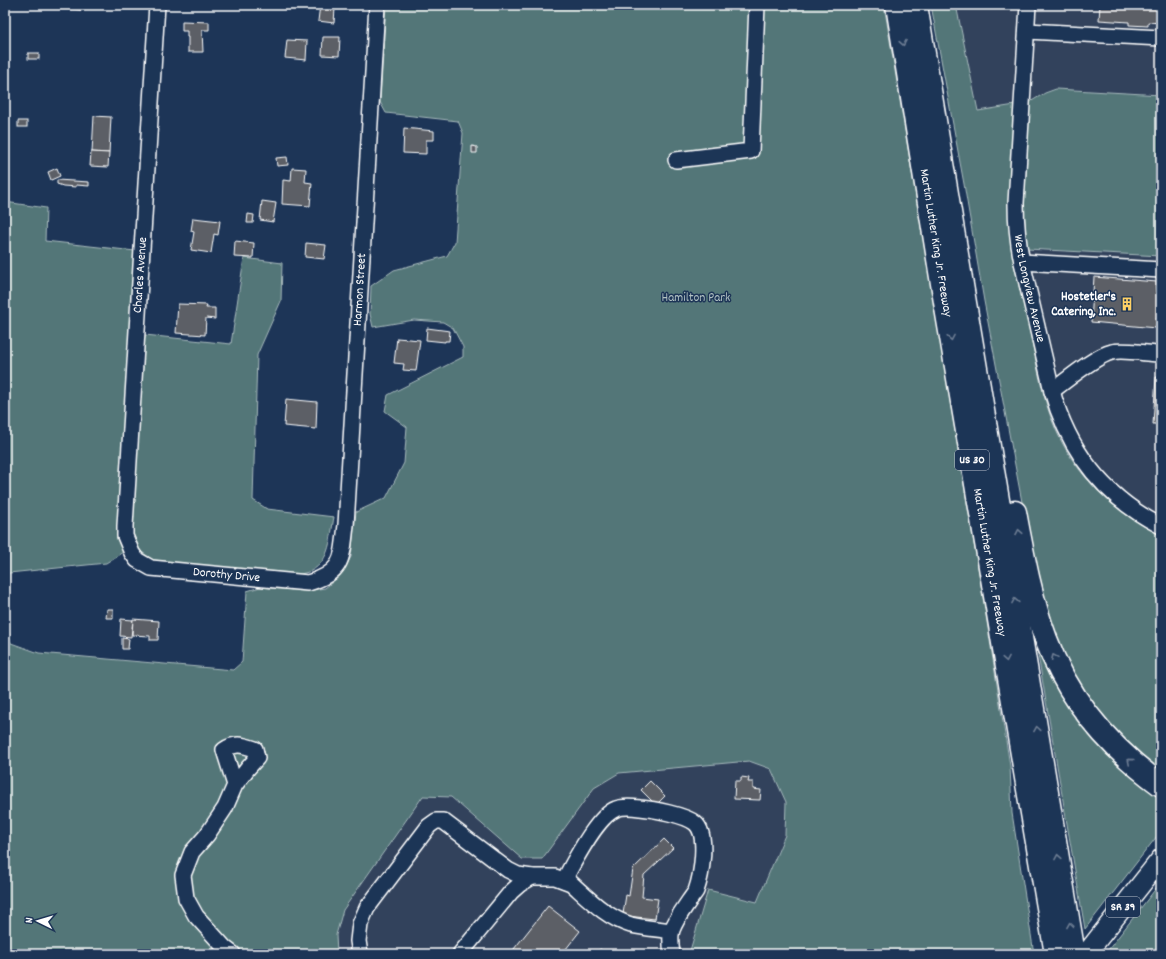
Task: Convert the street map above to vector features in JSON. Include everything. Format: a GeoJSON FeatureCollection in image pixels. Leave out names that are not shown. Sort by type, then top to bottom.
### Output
{"type":"FeatureCollection","features":[{"type":"Feature","properties":{"kind":"highway","name":"Martin Luther King Jr. Freeway"},"geometry":{"type":"LineString","coordinates":[[897,5],[945,302],[1025,770],[1045,920],[1056,954]]}},
{"type":"Feature","properties":{"kind":"highway","name":"Martin Luther King Jr. Freeway"},"geometry":{"type":"LineString","coordinates":[[916,5],[1074,954]]}},
{"type":"Feature","properties":{"kind":"highway"},"geometry":{"type":"LineString","coordinates":[[924,52],[955,183],[1022,549],[1040,622],[1057,664],[1094,724],[1131,762],[1161,785]]}},
{"type":"Feature","properties":{"kind":"highway"},"geometry":{"type":"LineString","coordinates":[[1045,920],[1046,954]]}},
{"type":"Feature","properties":{"kind":"main road","name":"SR 39"},"geometry":{"type":"LineString","coordinates":[[1086,954],[1161,859]]}},
{"type":"Feature","properties":{"kind":"street","name":"Charles Avenue"},"geometry":{"type":"LineString","coordinates":[[128,545],[125,536],[126,506],[157,5]]}},
{"type":"Feature","properties":{"kind":"street","name":"Harmon Street"},"geometry":{"type":"LineString","coordinates":[[333,571],[343,554],[346,525],[377,5]]}},
{"type":"Feature","properties":{"kind":"street"},"geometry":{"type":"LineString","coordinates":[[676,160],[751,151],[757,5]]}},
{"type":"Feature","properties":{"kind":"street","name":"West Longview Avenue"},"geometry":{"type":"LineString","coordinates":[[1028,5],[1016,223],[1022,262],[1052,391],[1064,426],[1072,442],[1092,471],[1118,498],[1136,512],[1161,526]]}},
{"type":"Feature","properties":{"kind":"street"},"geometry":{"type":"LineString","coordinates":[[1027,31],[1161,38]]}},
{"type":"Feature","properties":{"kind":"street"},"geometry":{"type":"LineString","coordinates":[[1022,262],[1161,270]]}},
{"type":"Feature","properties":{"kind":"street"},"geometry":{"type":"LineString","coordinates":[[1052,391],[1098,358],[1112,352],[1161,354]]}},
{"type":"Feature","properties":{"kind":"street","name":"Dorothy Drive"},"geometry":{"type":"LineString","coordinates":[[128,545],[137,560],[151,568],[308,583],[321,579],[333,571]]}},
{"type":"Feature","properties":{"kind":"street"},"geometry":{"type":"LineString","coordinates":[[233,954],[225,948],[196,916],[186,898],[183,875],[192,852],[207,835],[225,808],[235,785]]}},
{"type":"Feature","properties":{"kind":"street"},"geometry":{"type":"LineString","coordinates":[[564,880],[597,826],[615,809],[631,807],[650,809],[689,819],[696,824],[703,841],[702,866],[695,892],[671,931],[672,954]]}},
{"type":"Feature","properties":{"kind":"street"},"geometry":{"type":"LineString","coordinates":[[360,954],[358,941],[360,924],[367,908],[429,826],[436,821],[444,821],[508,870],[518,875],[549,877],[564,880],[571,883],[605,912],[618,920],[631,925],[671,931]]}},
{"type":"Feature","properties":{"kind":"street"},"geometry":{"type":"LineString","coordinates":[[460,954],[511,892],[520,884],[532,877]]}},
{"type":"Feature","properties":{"kind":"shaded area"},"geometry":{"type":"Polygon","coordinates":[[[956,5],[1161,5],[1161,95],[1056,89],[1045,93],[1030,102],[978,112],[956,5]]]}},
{"type":"Feature","properties":{"kind":"shaded area"},"geometry":{"type":"Polygon","coordinates":[[[1027,249],[1161,256],[1161,516],[1140,505],[1121,489],[1092,457],[1080,439],[1070,418],[1062,395],[1027,249]]]}},
{"type":"Feature","properties":{"kind":"shaded area"},"geometry":{"type":"Polygon","coordinates":[[[749,761],[771,769],[786,802],[785,835],[757,902],[708,891],[689,954],[337,954],[336,935],[343,910],[423,796],[451,797],[522,859],[541,859],[594,787],[619,773],[749,761]]]}},
{"type":"Feature","properties":{"kind":"green space","name":"Hamilton Park"},"geometry":{"type":"Polygon","coordinates":[[[386,5],[884,5],[1010,766],[1012,813],[1034,954],[689,954],[708,890],[757,902],[785,835],[786,802],[771,769],[749,761],[619,773],[594,788],[542,859],[522,859],[451,797],[423,796],[343,910],[336,935],[337,954],[5,954],[5,202],[46,208],[45,241],[135,251],[119,532],[123,552],[106,563],[9,573],[7,624],[11,643],[39,653],[233,670],[242,662],[247,591],[260,587],[306,591],[325,588],[340,576],[351,557],[356,512],[386,498],[404,463],[407,427],[385,411],[388,395],[463,357],[463,347],[453,328],[443,322],[414,320],[373,327],[370,314],[371,286],[394,270],[447,256],[455,242],[463,133],[458,121],[386,113],[380,102],[386,5]]]}},
{"type":"Feature","properties":{"kind":"green space"},"geometry":{"type":"Polygon","coordinates":[[[931,5],[956,5],[978,111],[1015,105],[1010,206],[1011,247],[1040,379],[1056,430],[1064,447],[1075,463],[1099,492],[1128,516],[1161,535],[1161,774],[1120,740],[1082,691],[1052,632],[1029,539],[984,301],[931,5]]]}},
{"type":"Feature","properties":{"kind":"green space"},"geometry":{"type":"Polygon","coordinates":[[[1056,89],[1161,95],[1161,256],[1027,249],[1024,209],[1030,102],[1045,93],[1056,89]]]}},
{"type":"Feature","properties":{"kind":"green space"},"geometry":{"type":"Polygon","coordinates":[[[244,258],[282,263],[281,301],[257,355],[253,500],[267,509],[334,517],[330,540],[326,554],[322,561],[311,571],[295,575],[153,560],[139,550],[133,537],[132,518],[145,335],[231,344],[244,258]]]}},
{"type":"Feature","properties":{"kind":"green space"},"geometry":{"type":"Polygon","coordinates":[[[1036,643],[1133,773],[1161,796],[1161,831],[1085,929],[1036,643]]]}},
{"type":"Feature","properties":{"kind":"green space"},"geometry":{"type":"Polygon","coordinates":[[[1161,882],[1161,954],[1105,954],[1161,882]]]}},
{"type":"Feature","properties":{"kind":"building"},"geometry":{"type":"Polygon","coordinates":[[[69,5],[82,5],[82,10],[68,9],[69,5]]]}},
{"type":"Feature","properties":{"kind":"building"},"geometry":{"type":"Polygon","coordinates":[[[320,5],[337,5],[337,8],[335,8],[334,23],[318,21],[320,5]]]}},
{"type":"Feature","properties":{"kind":"building"},"geometry":{"type":"Polygon","coordinates":[[[1100,5],[1161,5],[1161,23],[1148,22],[1148,26],[1129,25],[1129,22],[1099,20],[1100,5]]]}},
{"type":"Feature","properties":{"kind":"building"},"geometry":{"type":"Polygon","coordinates":[[[182,21],[209,22],[209,30],[202,30],[203,52],[188,52],[187,31],[182,31],[182,21]]]}},
{"type":"Feature","properties":{"kind":"building"},"geometry":{"type":"Polygon","coordinates":[[[323,37],[340,37],[339,56],[322,55],[323,37]]]}},
{"type":"Feature","properties":{"kind":"building"},"geometry":{"type":"Polygon","coordinates":[[[287,40],[307,41],[306,60],[285,58],[287,40]]]}},
{"type":"Feature","properties":{"kind":"building"},"geometry":{"type":"Polygon","coordinates":[[[28,53],[39,53],[39,59],[28,59],[28,53]]]}},
{"type":"Feature","properties":{"kind":"building"},"geometry":{"type":"Polygon","coordinates":[[[94,116],[111,117],[109,153],[92,152],[94,116]]]}},
{"type":"Feature","properties":{"kind":"building"},"geometry":{"type":"Polygon","coordinates":[[[18,121],[27,121],[27,127],[18,127],[18,121]]]}},
{"type":"Feature","properties":{"kind":"building"},"geometry":{"type":"Polygon","coordinates":[[[404,128],[434,131],[434,140],[426,140],[426,154],[403,153],[404,128]]]}},
{"type":"Feature","properties":{"kind":"building"},"geometry":{"type":"Polygon","coordinates":[[[472,146],[477,147],[477,153],[472,153],[472,146]]]}},
{"type":"Feature","properties":{"kind":"building"},"geometry":{"type":"Polygon","coordinates":[[[91,152],[109,153],[108,167],[90,166],[91,152]]]}},
{"type":"Feature","properties":{"kind":"building"},"geometry":{"type":"Polygon","coordinates":[[[287,157],[288,165],[277,166],[276,158],[287,157]]]}},
{"type":"Feature","properties":{"kind":"building"},"geometry":{"type":"Polygon","coordinates":[[[57,168],[60,176],[51,180],[48,172],[57,168]]]}},
{"type":"Feature","properties":{"kind":"building"},"geometry":{"type":"Polygon","coordinates":[[[292,168],[306,169],[305,182],[312,183],[310,206],[282,204],[283,180],[291,181],[292,168]]]}},
{"type":"Feature","properties":{"kind":"building"},"geometry":{"type":"Polygon","coordinates":[[[57,180],[89,182],[89,186],[63,186],[57,184],[57,180]]]}},
{"type":"Feature","properties":{"kind":"building"},"geometry":{"type":"Polygon","coordinates":[[[262,201],[276,203],[273,222],[260,220],[262,201]]]}},
{"type":"Feature","properties":{"kind":"building"},"geometry":{"type":"Polygon","coordinates":[[[248,214],[254,215],[253,223],[247,223],[248,214]]]}},
{"type":"Feature","properties":{"kind":"building"},"geometry":{"type":"Polygon","coordinates":[[[193,218],[220,221],[218,235],[214,234],[211,253],[191,250],[194,232],[191,231],[193,218]]]}},
{"type":"Feature","properties":{"kind":"building"},"geometry":{"type":"Polygon","coordinates":[[[235,241],[254,243],[253,258],[234,257],[235,241]]]}},
{"type":"Feature","properties":{"kind":"building"},"geometry":{"type":"Polygon","coordinates":[[[306,243],[326,245],[324,259],[305,257],[306,243]]]}},
{"type":"Feature","properties":{"kind":"building","name":"Hostetler's Catering, Inc."},"geometry":{"type":"Polygon","coordinates":[[[1094,277],[1157,282],[1156,291],[1161,291],[1161,317],[1157,317],[1156,328],[1091,322],[1094,277]]]}},
{"type":"Feature","properties":{"kind":"building"},"geometry":{"type":"Polygon","coordinates":[[[178,304],[207,305],[206,308],[215,308],[215,319],[206,318],[205,335],[176,333],[178,304]]]}},
{"type":"Feature","properties":{"kind":"building"},"geometry":{"type":"Polygon","coordinates":[[[427,328],[450,331],[449,341],[426,340],[427,328]]]}},
{"type":"Feature","properties":{"kind":"building"},"geometry":{"type":"Polygon","coordinates":[[[397,338],[420,340],[416,371],[403,370],[404,364],[394,363],[397,338]]]}},
{"type":"Feature","properties":{"kind":"building"},"geometry":{"type":"Polygon","coordinates":[[[1156,377],[1161,378],[1161,424],[1153,424],[1156,377]]]}},
{"type":"Feature","properties":{"kind":"building"},"geometry":{"type":"Polygon","coordinates":[[[286,399],[317,402],[316,429],[284,426],[286,399]]]}},
{"type":"Feature","properties":{"kind":"building"},"geometry":{"type":"Polygon","coordinates":[[[107,609],[113,609],[113,618],[106,618],[107,609]]]}},
{"type":"Feature","properties":{"kind":"building"},"geometry":{"type":"Polygon","coordinates":[[[121,619],[133,620],[131,637],[120,636],[121,619]]]}},
{"type":"Feature","properties":{"kind":"building"},"geometry":{"type":"Polygon","coordinates":[[[133,619],[159,621],[158,640],[150,640],[150,636],[132,635],[133,619]]]}},
{"type":"Feature","properties":{"kind":"building"},"geometry":{"type":"Polygon","coordinates":[[[122,638],[129,639],[128,649],[122,649],[122,638]]]}},
{"type":"Feature","properties":{"kind":"building"},"geometry":{"type":"Polygon","coordinates":[[[741,777],[749,778],[748,782],[753,782],[753,789],[761,790],[760,800],[734,799],[735,781],[741,781],[741,777]]]}},
{"type":"Feature","properties":{"kind":"building"},"geometry":{"type":"Polygon","coordinates":[[[650,781],[665,796],[656,805],[641,790],[650,781]]]}},
{"type":"Feature","properties":{"kind":"building"},"geometry":{"type":"Polygon","coordinates":[[[664,839],[673,848],[644,875],[642,897],[658,899],[655,919],[627,916],[623,914],[626,895],[629,896],[633,869],[664,839]]]}},
{"type":"Feature","properties":{"kind":"building"},"geometry":{"type":"Polygon","coordinates":[[[548,906],[580,931],[562,954],[510,954],[548,906]]]}},
{"type":"Feature","properties":{"kind":"building"},"geometry":{"type":"Polygon","coordinates":[[[600,949],[607,954],[596,954],[600,949]]]}},
{"type":"Feature","properties":{"kind":"place","name":"Hostetler's Catering, Inc."},"geometry":{"type":"Point","coordinates":[1127,304]}}]}
